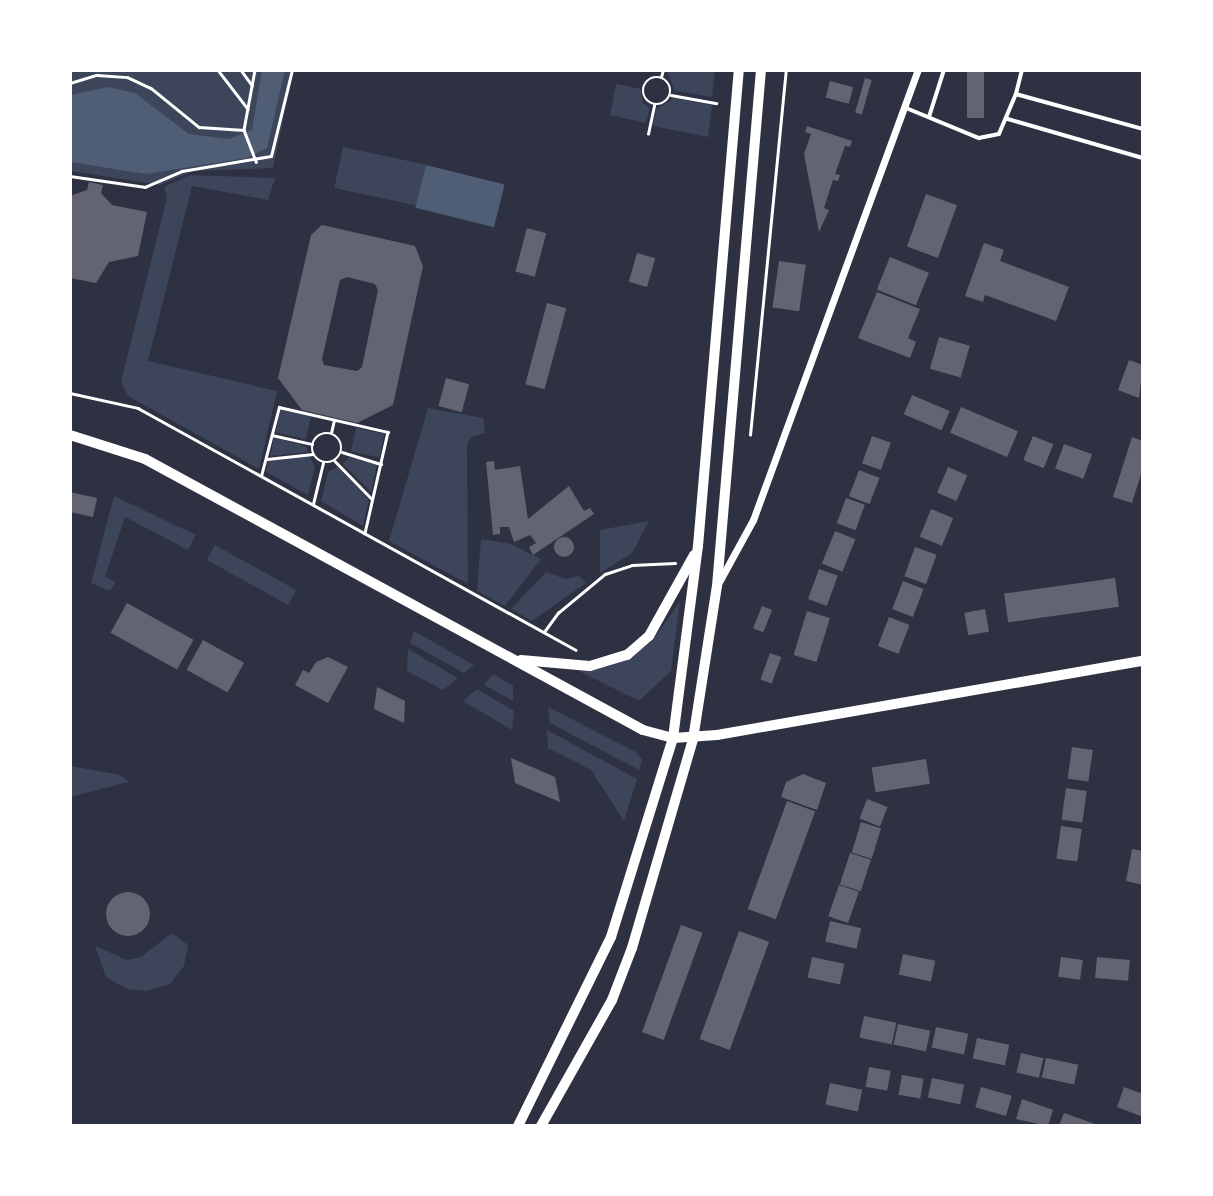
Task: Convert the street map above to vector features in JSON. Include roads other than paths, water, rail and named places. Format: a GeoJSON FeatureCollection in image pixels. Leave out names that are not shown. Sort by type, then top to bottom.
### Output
{"type":"FeatureCollection","features":[{"type":"Feature","properties":{"kind":"main road"},"geometry":{"type":"LineString","coordinates":[[518,1126],[611,937],[673,738],[698,547],[739,70]]}},
{"type":"Feature","properties":{"kind":"main road"},"geometry":{"type":"LineString","coordinates":[[541,1126],[612,1000],[632,948],[693,739],[717,586],[761,70]]}},
{"type":"Feature","properties":{"kind":"main road"},"geometry":{"type":"LineString","coordinates":[[70,435],[145,459],[643,730],[673,738],[693,739],[1143,661]]}},
{"type":"Feature","properties":{"kind":"main road"},"geometry":{"type":"LineString","coordinates":[[516,660],[590,666],[626,655],[649,636],[698,547]]}},
{"type":"Feature","properties":{"kind":"street"},"geometry":{"type":"LineString","coordinates":[[717,586],[752,520],[918,70]]}},
{"type":"Feature","properties":{"kind":"lane"},"geometry":{"type":"LineString","coordinates":[[929,117],[944,70]]}},
{"type":"Feature","properties":{"kind":"lane"},"geometry":{"type":"LineString","coordinates":[[904,107],[989,139],[999,134],[1008,119],[1022,70]]}},
{"type":"Feature","properties":{"kind":"lane"},"geometry":{"type":"LineString","coordinates":[[1016,94],[1143,129]]}},
{"type":"Feature","properties":{"kind":"lane"},"geometry":{"type":"LineString","coordinates":[[1008,119],[1143,158]]}}]}
